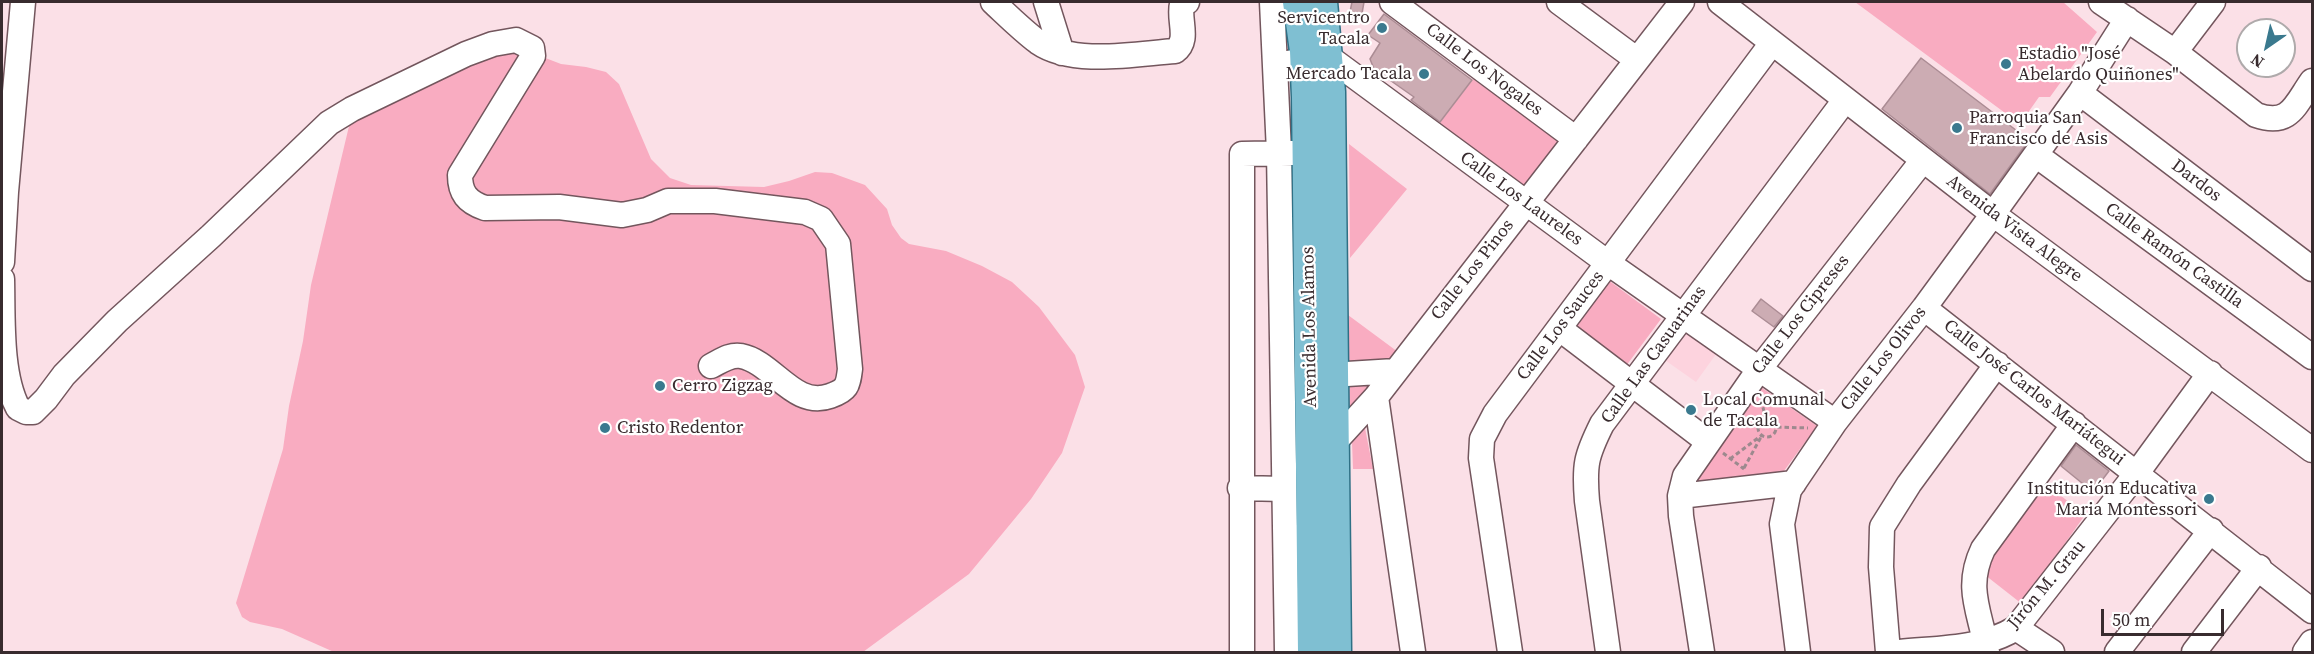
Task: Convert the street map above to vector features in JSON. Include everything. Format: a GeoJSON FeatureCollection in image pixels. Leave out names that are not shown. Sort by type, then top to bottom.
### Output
{"type":"FeatureCollection","features":[{"type":"Feature","properties":{"kind":"main road","name":"Avenida Los Alamos"},"geometry":{"type":"LineString","coordinates":[[1298,2],[1316,58],[1331,161],[1332,445],[1303,479]]}},
{"type":"Feature","properties":{"kind":"main road","name":"Avenida Los Alamos"},"geometry":{"type":"LineString","coordinates":[[1313,652],[1303,479],[1294,153],[1316,58],[1322,2]]}},
{"type":"Feature","properties":{"kind":"main road","name":"Avenida Los Alamos"},"geometry":{"type":"LineString","coordinates":[[1303,479],[1336,652]]}},
{"type":"Feature","properties":{"kind":"street"},"geometry":{"type":"LineString","coordinates":[[2,262],[23,2]]}},
{"type":"Feature","properties":{"kind":"street"},"geometry":{"type":"LineString","coordinates":[[993,2],[1039,42],[1062,53],[1095,56],[1175,51],[1181,47],[1184,39],[1180,12],[1182,4],[1187,2]]}},
{"type":"Feature","properties":{"kind":"street"},"geometry":{"type":"LineString","coordinates":[[1046,2],[1062,53]]}},
{"type":"Feature","properties":{"kind":"street"},"geometry":{"type":"LineString","coordinates":[[1242,652],[1240,488],[1242,154],[1294,153],[1276,65],[1272,2]]}},
{"type":"Feature","properties":{"kind":"street","name":"Calle Los Nogales"},"geometry":{"type":"LineString","coordinates":[[1392,2],[1576,138]]}},
{"type":"Feature","properties":{"kind":"street"},"geometry":{"type":"LineString","coordinates":[[1559,2],[1636,59]]}},
{"type":"Feature","properties":{"kind":"street","name":"Calle Los Pinos"},"geometry":{"type":"LineString","coordinates":[[1332,445],[1376,397],[1525,201],[1682,2]]}},
{"type":"Feature","properties":{"kind":"street","name":"Avenida Vista Alegre"},"geometry":{"type":"LineString","coordinates":[[1720,2],[1745,9],[1772,43],[1845,100],[1994,214],[2312,450]]}},
{"type":"Feature","properties":{"kind":"street"},"geometry":{"type":"LineString","coordinates":[[2101,2],[2175,52],[2256,115],[2270,120],[2280,119],[2290,112],[2313,81]]}},
{"type":"Feature","properties":{"kind":"street"},"geometry":{"type":"LineString","coordinates":[[2175,52],[2213,2]]}},
{"type":"Feature","properties":{"kind":"street","name":"Calle Los Olivos"},"geometry":{"type":"LineString","coordinates":[[1798,652],[1782,524],[1789,490],[1835,422],[1994,214],[2080,93],[2127,19]]}},
{"type":"Feature","properties":{"kind":"street"},"geometry":{"type":"LineString","coordinates":[[2,279],[4,345],[9,384],[18,408],[26,412],[33,412],[64,375],[117,321],[211,236],[329,123],[352,109],[466,54],[493,44],[516,40],[532,48],[532,56],[460,175],[462,192],[468,200],[485,208],[559,207],[622,215],[646,210],[668,201],[715,201],[805,212],[821,219],[838,244],[850,369],[848,382],[843,391],[824,398],[807,397],[786,386],[756,362],[742,356],[732,355],[711,366]]}},
{"type":"Feature","properties":{"kind":"street","name":"Calle Los Sauces"},"geometry":{"type":"LineString","coordinates":[[1510,652],[1481,458],[1482,439],[1495,414],[1772,43]]}},
{"type":"Feature","properties":{"kind":"street"},"geometry":{"type":"LineString","coordinates":[[1276,65],[1316,58]]}},
{"type":"Feature","properties":{"kind":"street","name":"Calle Los Laureles"},"geometry":{"type":"LineString","coordinates":[[1316,58],[1525,201],[1608,263],[1835,422]]}},
{"type":"Feature","properties":{"kind":"street","name":"Dardos"},"geometry":{"type":"LineString","coordinates":[[2080,93],[2313,268]]}},
{"type":"Feature","properties":{"kind":"street","name":"Calle Las Casuarinas"},"geometry":{"type":"LineString","coordinates":[[1608,652],[1585,476],[1588,451],[1602,424],[1845,100]]}},
{"type":"Feature","properties":{"kind":"street","name":"Calle Ramón Castilla"},"geometry":{"type":"LineString","coordinates":[[2036,154],[2313,357]]}},
{"type":"Feature","properties":{"kind":"street","name":"Calle Los Cipreses"},"geometry":{"type":"LineString","coordinates":[[1702,652],[1680,496],[1685,476],[1707,441],[1760,368],[1923,160]]}},
{"type":"Feature","properties":{"kind":"street","name":"Calle José Carlos Mariátegui"},"geometry":{"type":"LineString","coordinates":[[1924,308],[2313,611]]}},
{"type":"Feature","properties":{"kind":"street"},"geometry":{"type":"LineString","coordinates":[[1560,329],[1707,441]]}},
{"type":"Feature","properties":{"kind":"street"},"geometry":{"type":"LineString","coordinates":[[1888,652],[1881,567],[1882,527],[1909,484],[1997,364]]}},
{"type":"Feature","properties":{"kind":"street"},"geometry":{"type":"LineString","coordinates":[[1331,375],[1395,371]]}},
{"type":"Feature","properties":{"kind":"street","name":"Jirón M. Grau"},"geometry":{"type":"LineString","coordinates":[[1900,652],[1986,647],[2016,628],[2210,373]]}},
{"type":"Feature","properties":{"kind":"street"},"geometry":{"type":"LineString","coordinates":[[1376,397],[1413,652]]}},
{"type":"Feature","properties":{"kind":"street"},"geometry":{"type":"LineString","coordinates":[[1986,647],[1973,595],[1974,569],[1977,560],[2074,424]]}},
{"type":"Feature","properties":{"kind":"street"},"geometry":{"type":"LineString","coordinates":[[1240,488],[1303,479],[1287,652]]}},
{"type":"Feature","properties":{"kind":"street"},"geometry":{"type":"LineString","coordinates":[[1680,496],[1794,483]]}},
{"type":"Feature","properties":{"kind":"street"},"geometry":{"type":"LineString","coordinates":[[2117,652],[2211,530]]}},
{"type":"Feature","properties":{"kind":"street"},"geometry":{"type":"LineString","coordinates":[[2194,652],[2259,567]]}},
{"type":"Feature","properties":{"kind":"street"},"geometry":{"type":"LineString","coordinates":[[2016,628],[2052,652]]}},
{"type":"Feature","properties":{"kind":"street"},"geometry":{"type":"LineString","coordinates":[[2305,652],[2313,642]]}},
{"type":"Feature","properties":{"kind":"path"},"geometry":{"type":"LineString","coordinates":[[1772,419],[1777,427],[1775,433],[1768,437],[1762,435],[1758,430],[1758,424],[1763,420],[1772,419]]}},
{"type":"Feature","properties":{"kind":"path"},"geometry":{"type":"LineString","coordinates":[[1730,459],[1762,435]]}},
{"type":"Feature","properties":{"kind":"path"},"geometry":{"type":"LineString","coordinates":[[1744,468],[1762,435]]}},
{"type":"Feature","properties":{"kind":"path"},"geometry":{"type":"LineString","coordinates":[[1707,441],[1767,486]]}},
{"type":"Feature","properties":{"kind":"shaded area","name":"Estadio \"José Abelardo Quiñones\""},"geometry":{"type":"Polygon","coordinates":[[[1855,2],[2063,2],[2097,32],[2050,97],[2039,97],[2020,124],[1855,2]]]}},
{"type":"Feature","properties":{"kind":"shaded area"},"geometry":{"type":"Polygon","coordinates":[[[517,47],[561,64],[606,72],[619,84],[651,159],[670,178],[691,185],[764,187],[815,172],[832,173],[865,185],[887,209],[892,225],[901,238],[909,244],[946,251],[1012,282],[1039,307],[1075,355],[1085,387],[1062,453],[1031,499],[969,574],[863,652],[334,652],[282,629],[250,622],[242,617],[236,603],[283,449],[311,285],[350,122],[462,60],[517,47]]]}},
{"type":"Feature","properties":{"kind":"shaded area"},"geometry":{"type":"Polygon","coordinates":[[[1473,79],[1559,140],[1522,188],[1436,128],[1473,79]]]}},
{"type":"Feature","properties":{"kind":"shaded area"},"geometry":{"type":"Polygon","coordinates":[[[1349,144],[1407,189],[1350,258],[1349,144]]]}},
{"type":"Feature","properties":{"kind":"shaded area"},"geometry":{"type":"Polygon","coordinates":[[[1604,277],[1661,319],[1623,370],[1566,328],[1604,277]]]}},
{"type":"Feature","properties":{"kind":"shaded area"},"geometry":{"type":"Polygon","coordinates":[[[1348,315],[1398,352],[1387,364],[1348,364],[1348,315]]]}},
{"type":"Feature","properties":{"kind":"shaded area"},"geometry":{"type":"Polygon","coordinates":[[[1685,326],[1719,350],[1696,382],[1662,358],[1685,326]]]}},
{"type":"Feature","properties":{"kind":"shaded area"},"geometry":{"type":"Polygon","coordinates":[[[1376,380],[1345,415],[1344,388],[1376,380]]]}},
{"type":"Feature","properties":{"kind":"shaded area"},"geometry":{"type":"Polygon","coordinates":[[[1755,383],[1817,426],[1778,479],[1694,491],[1691,478],[1755,383]]]}},
{"type":"Feature","properties":{"kind":"shaded area"},"geometry":{"type":"Polygon","coordinates":[[[1365,428],[1373,469],[1353,469],[1352,442],[1365,428]]]}},
{"type":"Feature","properties":{"kind":"shaded area"},"geometry":{"type":"Polygon","coordinates":[[[2045,483],[2085,515],[2022,604],[1985,575],[1991,557],[2045,483]]]}},
{"type":"Feature","properties":{"kind":"building","name":"Servicentro Tacala"},"geometry":{"type":"Polygon","coordinates":[[[1352,2],[1364,2],[1361,19],[1349,17],[1352,2]]]}},
{"type":"Feature","properties":{"kind":"building","name":"Mercado Tacala"},"geometry":{"type":"Polygon","coordinates":[[[1384,14],[1472,80],[1440,122],[1411,100],[1414,97],[1374,69],[1370,59],[1380,43],[1368,35],[1384,14]]]}},
{"type":"Feature","properties":{"kind":"building","name":"Parroquia San Francisco de Asis"},"geometry":{"type":"Polygon","coordinates":[[[1921,58],[2029,140],[1990,194],[1882,109],[1921,58]]]}},
{"type":"Feature","properties":{"kind":"building"},"geometry":{"type":"Polygon","coordinates":[[[1761,299],[1783,316],[1774,327],[1752,311],[1761,299]]]}},
{"type":"Feature","properties":{"kind":"building"},"geometry":{"type":"Polygon","coordinates":[[[2076,445],[2109,471],[2093,492],[2061,466],[2076,445]]]}},
{"type":"Feature","properties":{"kind":"place","name":"Servicentro Tacala"},"geometry":{"type":"Point","coordinates":[1382,28]}},
{"type":"Feature","properties":{"kind":"place","name":"Estadio \"José Abelardo Quiñones\""},"geometry":{"type":"Point","coordinates":[2006,64]}},
{"type":"Feature","properties":{"kind":"place","name":"Mercado Tacala"},"geometry":{"type":"Point","coordinates":[1424,74]}},
{"type":"Feature","properties":{"kind":"place","name":"Parroquia San Francisco de Asis"},"geometry":{"type":"Point","coordinates":[1957,128]}},
{"type":"Feature","properties":{"kind":"place","name":"Cerro Zigzag"},"geometry":{"type":"Point","coordinates":[660,386]}},
{"type":"Feature","properties":{"kind":"place","name":"Local Comunal de Tacala"},"geometry":{"type":"Point","coordinates":[1691,410]}},
{"type":"Feature","properties":{"kind":"place","name":"Cristo Redentor"},"geometry":{"type":"Point","coordinates":[605,428]}},
{"type":"Feature","properties":{"kind":"place","name":"Institución Educativa Maria Montessori"},"geometry":{"type":"Point","coordinates":[2209,499]}}]}
